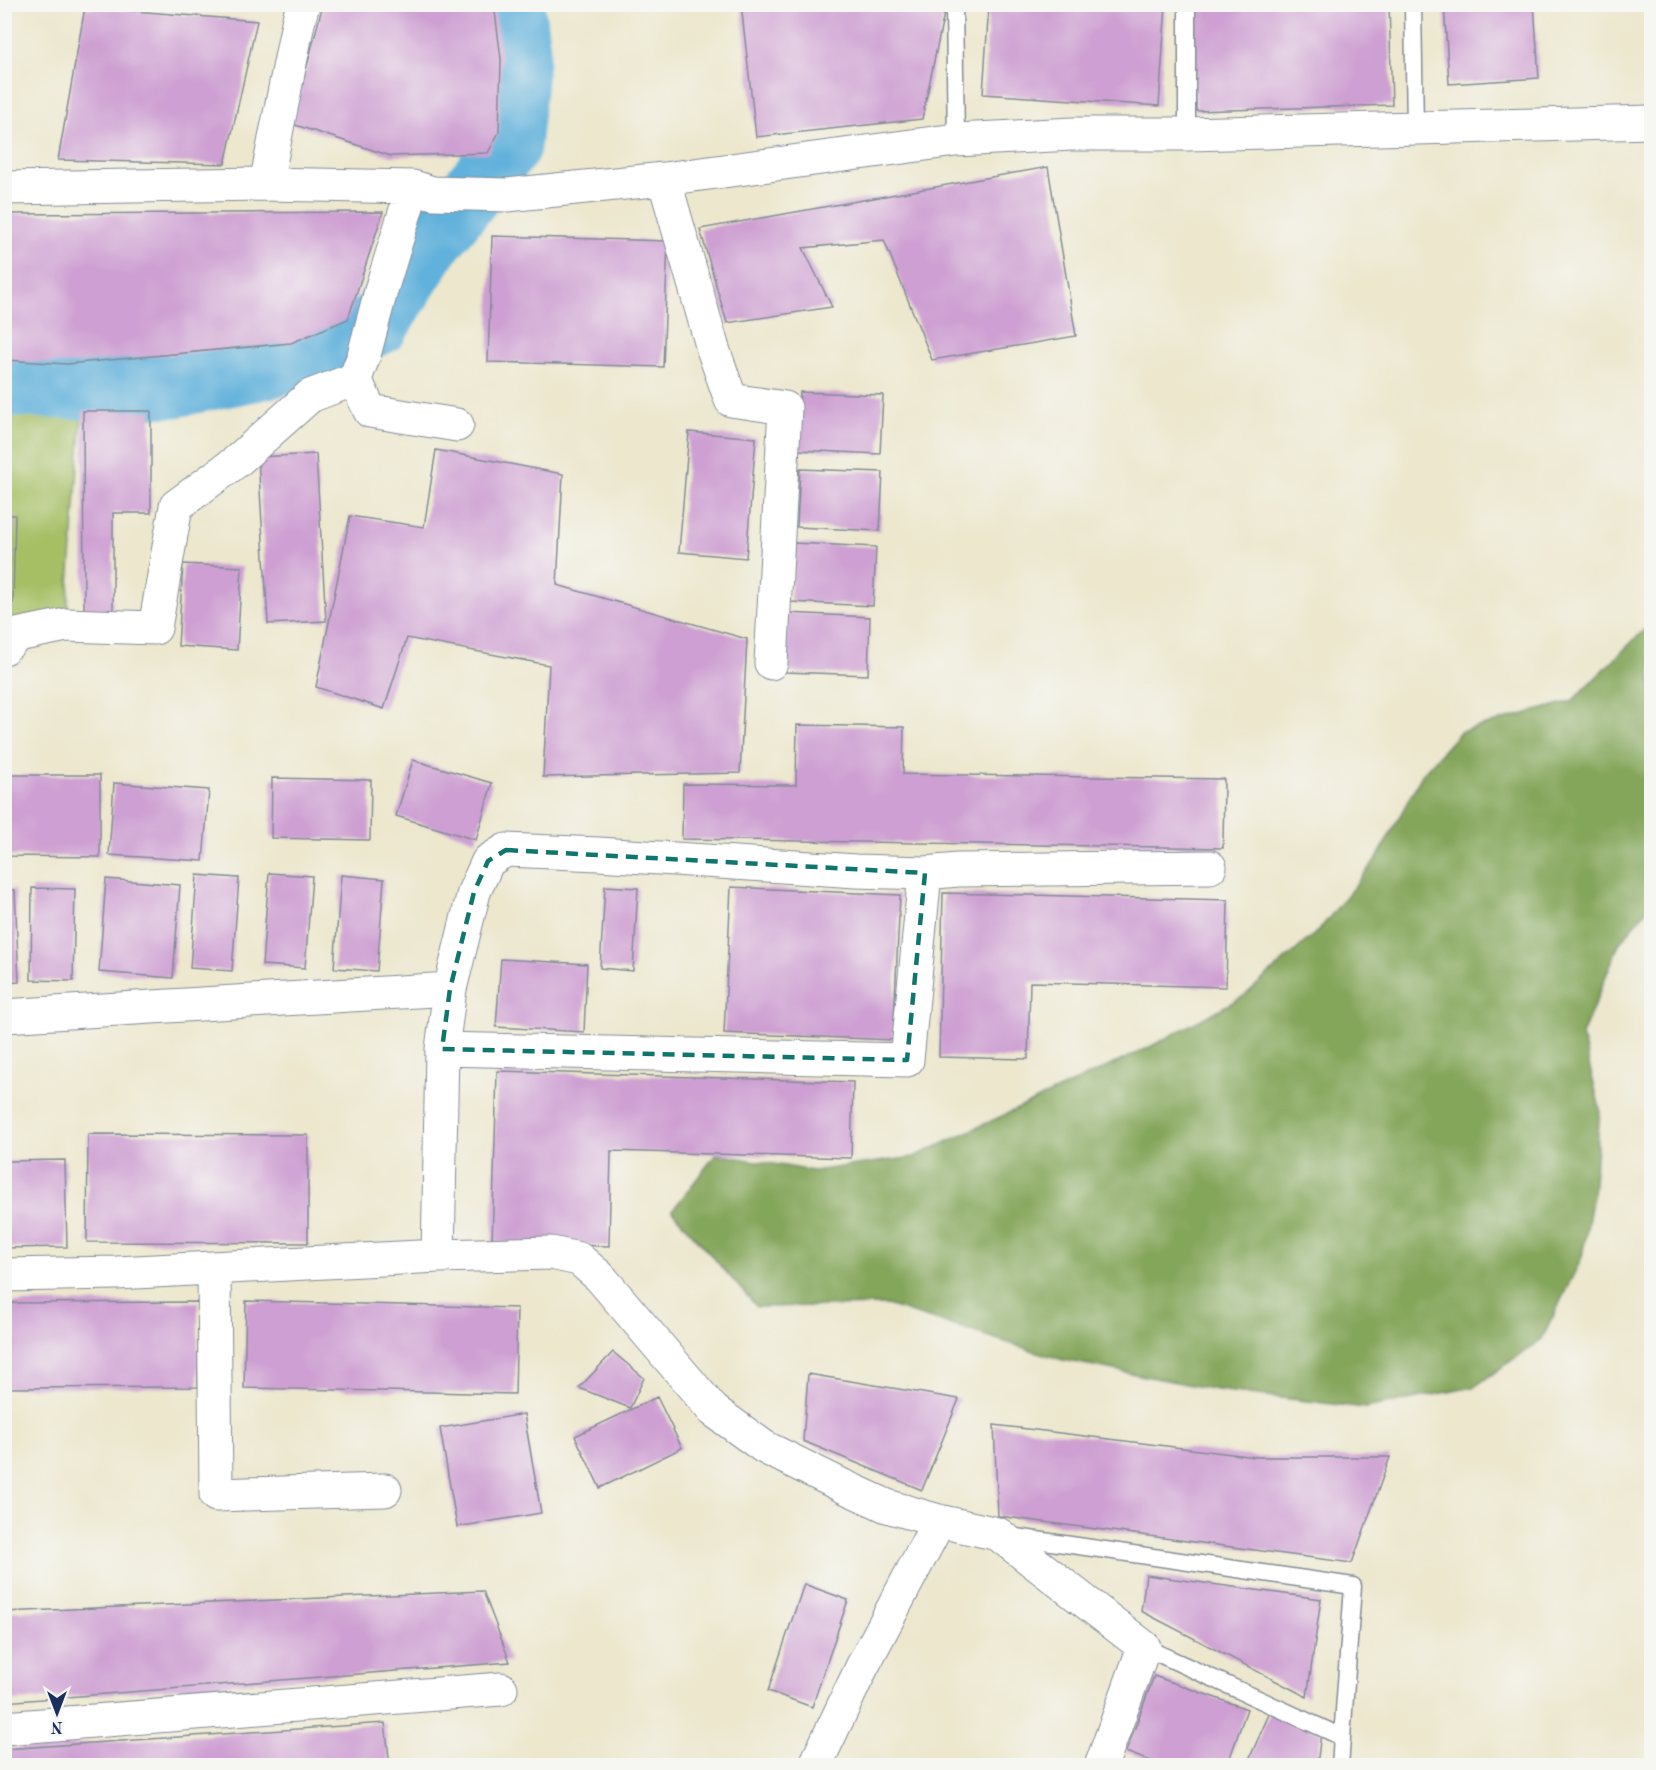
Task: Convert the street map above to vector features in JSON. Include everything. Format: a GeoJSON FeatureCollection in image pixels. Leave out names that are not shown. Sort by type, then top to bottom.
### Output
{"type":"FeatureCollection","features":[{"type":"Feature","properties":{"kind":"street"},"geometry":{"type":"LineString","coordinates":[[267,184],[303,4]]}},
{"type":"Feature","properties":{"kind":"street"},"geometry":{"type":"LineString","coordinates":[[4,188],[267,184],[507,195],[664,179],[956,140],[1073,134],[1187,134],[1652,122]]}},
{"type":"Feature","properties":{"kind":"street"},"geometry":{"type":"LineString","coordinates":[[664,179],[713,349],[731,400],[785,408],[771,663]]}},
{"type":"Feature","properties":{"kind":"street"},"geometry":{"type":"LineString","coordinates":[[423,190],[382,287],[360,367],[370,411],[457,425]]}},
{"type":"Feature","properties":{"kind":"street"},"geometry":{"type":"LineString","coordinates":[[4,648],[17,635],[66,625],[155,628],[176,506],[237,461],[310,396],[360,367]]}},
{"type":"Feature","properties":{"kind":"street"},"geometry":{"type":"LineString","coordinates":[[438,1256],[442,1049],[450,989],[474,892],[488,861],[506,850],[925,873],[958,870],[1210,867]]}},
{"type":"Feature","properties":{"kind":"street"},"geometry":{"type":"LineString","coordinates":[[442,1049],[907,1060],[925,873]]}},
{"type":"Feature","properties":{"kind":"street"},"geometry":{"type":"LineString","coordinates":[[4,1016],[450,989]]}},
{"type":"Feature","properties":{"kind":"street"},"geometry":{"type":"LineString","coordinates":[[4,1275],[117,1273],[438,1256],[551,1253],[579,1259],[600,1277],[713,1410],[764,1447],[887,1506],[939,1521],[998,1534],[1144,1647],[1101,1766]]}},
{"type":"Feature","properties":{"kind":"street"},"geometry":{"type":"LineString","coordinates":[[214,1268],[216,1495],[385,1490]]}},
{"type":"Feature","properties":{"kind":"street"},"geometry":{"type":"LineString","coordinates":[[815,1766],[862,1667],[939,1521]]}},
{"type":"Feature","properties":{"kind":"street"},"geometry":{"type":"LineString","coordinates":[[4,1728],[501,1689]]}},
{"type":"Feature","properties":{"kind":"lane"},"geometry":{"type":"LineString","coordinates":[[954,4],[956,140]]}},
{"type":"Feature","properties":{"kind":"lane"},"geometry":{"type":"LineString","coordinates":[[1187,4],[1187,134]]}},
{"type":"Feature","properties":{"kind":"lane"},"geometry":{"type":"LineString","coordinates":[[1413,4],[1415,128]]}},
{"type":"Feature","properties":{"kind":"lane"},"geometry":{"type":"LineString","coordinates":[[998,1534],[1353,1586],[1340,1766]]}},
{"type":"Feature","properties":{"kind":"lane"},"geometry":{"type":"LineString","coordinates":[[1144,1647],[1342,1737]]}},
{"type":"Feature","properties":{"kind":"highlighted area"},"geometry":{"type":"Polygon","coordinates":[[[506,850],[925,873],[907,1060],[442,1049],[450,989],[474,892],[488,861],[506,850]]]}},
{"type":"Feature","properties":{"kind":"green space"},"geometry":{"type":"Polygon","coordinates":[[[5,368],[85,373],[66,625],[5,648],[5,368]]]}},
{"type":"Feature","properties":{"kind":"green space"},"geometry":{"type":"Polygon","coordinates":[[[1651,623],[1651,904],[1619,944],[1582,1035],[1600,1109],[1593,1195],[1582,1257],[1542,1339],[1474,1387],[1365,1408],[1217,1390],[1063,1360],[887,1305],[757,1307],[672,1211],[716,1154],[813,1171],[914,1157],[1148,1048],[1244,996],[1320,929],[1377,858],[1423,773],[1460,732],[1572,701],[1651,623]]]}},
{"type":"Feature","properties":{"kind":"building"},"geometry":{"type":"Polygon","coordinates":[[[323,4],[494,4],[501,59],[499,132],[488,153],[391,156],[292,124],[323,4]]]}},
{"type":"Feature","properties":{"kind":"building"},"geometry":{"type":"Polygon","coordinates":[[[741,4],[946,4],[922,119],[756,137],[741,4]]]}},
{"type":"Feature","properties":{"kind":"building"},"geometry":{"type":"Polygon","coordinates":[[[989,4],[1166,4],[1159,106],[983,94],[989,4]]]}},
{"type":"Feature","properties":{"kind":"building"},"geometry":{"type":"Polygon","coordinates":[[[1192,4],[1389,4],[1392,105],[1196,111],[1192,4]]]}},
{"type":"Feature","properties":{"kind":"building"},"geometry":{"type":"Polygon","coordinates":[[[1444,4],[1534,4],[1539,78],[1449,84],[1444,4]]]}},
{"type":"Feature","properties":{"kind":"building"},"geometry":{"type":"Polygon","coordinates":[[[85,7],[257,21],[225,164],[58,160],[85,7]]]}},
{"type":"Feature","properties":{"kind":"building"},"geometry":{"type":"Polygon","coordinates":[[[1048,167],[1076,336],[932,360],[884,240],[803,248],[832,307],[727,323],[700,229],[1048,167]]]}},
{"type":"Feature","properties":{"kind":"building"},"geometry":{"type":"Polygon","coordinates":[[[383,212],[348,319],[291,343],[67,364],[5,360],[5,214],[383,212]]]}},
{"type":"Feature","properties":{"kind":"building"},"geometry":{"type":"Polygon","coordinates":[[[492,236],[668,241],[663,367],[488,362],[492,236]]]}},
{"type":"Feature","properties":{"kind":"building"},"geometry":{"type":"Polygon","coordinates":[[[800,392],[883,395],[880,454],[797,450],[800,392]]]}},
{"type":"Feature","properties":{"kind":"building"},"geometry":{"type":"Polygon","coordinates":[[[83,411],[151,411],[151,513],[113,513],[113,611],[84,611],[83,411]]]}},
{"type":"Feature","properties":{"kind":"building"},"geometry":{"type":"Polygon","coordinates":[[[689,432],[756,438],[746,558],[679,552],[689,432]]]}},
{"type":"Feature","properties":{"kind":"building"},"geometry":{"type":"Polygon","coordinates":[[[436,450],[563,474],[557,585],[747,639],[740,773],[543,777],[549,665],[407,638],[384,709],[316,687],[350,516],[424,527],[436,450]]]}},
{"type":"Feature","properties":{"kind":"building"},"geometry":{"type":"Polygon","coordinates":[[[316,454],[326,621],[268,624],[258,457],[316,454]]]}},
{"type":"Feature","properties":{"kind":"building"},"geometry":{"type":"Polygon","coordinates":[[[800,469],[883,472],[880,531],[797,527],[800,469]]]}},
{"type":"Feature","properties":{"kind":"building"},"geometry":{"type":"Polygon","coordinates":[[[4,515],[15,515],[13,603],[4,603],[4,515]]]}},
{"type":"Feature","properties":{"kind":"building"},"geometry":{"type":"Polygon","coordinates":[[[793,543],[876,547],[873,606],[790,602],[793,543]]]}},
{"type":"Feature","properties":{"kind":"building"},"geometry":{"type":"Polygon","coordinates":[[[183,564],[242,567],[237,650],[178,646],[183,564]]]}},
{"type":"Feature","properties":{"kind":"building"},"geometry":{"type":"Polygon","coordinates":[[[787,613],[870,617],[868,675],[785,672],[787,613]]]}},
{"type":"Feature","properties":{"kind":"building"},"geometry":{"type":"Polygon","coordinates":[[[797,725],[904,727],[903,774],[1224,779],[1223,848],[682,839],[683,784],[796,785],[797,725]]]}},
{"type":"Feature","properties":{"kind":"building"},"geometry":{"type":"Polygon","coordinates":[[[413,760],[492,783],[476,840],[396,816],[413,760]]]}},
{"type":"Feature","properties":{"kind":"building"},"geometry":{"type":"Polygon","coordinates":[[[4,775],[100,775],[100,857],[4,856],[4,775]]]}},
{"type":"Feature","properties":{"kind":"building"},"geometry":{"type":"Polygon","coordinates":[[[272,778],[371,780],[370,840],[271,838],[272,778]]]}},
{"type":"Feature","properties":{"kind":"building"},"geometry":{"type":"Polygon","coordinates":[[[114,783],[209,790],[203,861],[109,855],[114,783]]]}},
{"type":"Feature","properties":{"kind":"building"},"geometry":{"type":"Polygon","coordinates":[[[269,873],[312,876],[305,968],[262,965],[269,873]]]}},
{"type":"Feature","properties":{"kind":"building"},"geometry":{"type":"Polygon","coordinates":[[[197,875],[239,878],[232,971],[190,968],[197,875]]]}},
{"type":"Feature","properties":{"kind":"building"},"geometry":{"type":"Polygon","coordinates":[[[341,875],[384,879],[377,971],[334,968],[341,875]]]}},
{"type":"Feature","properties":{"kind":"building"},"geometry":{"type":"Polygon","coordinates":[[[106,879],[180,885],[173,978],[99,972],[106,879]]]}},
{"type":"Feature","properties":{"kind":"building"},"geometry":{"type":"Polygon","coordinates":[[[605,886],[638,888],[633,971],[600,968],[605,886]]]}},
{"type":"Feature","properties":{"kind":"building"},"geometry":{"type":"Polygon","coordinates":[[[731,887],[900,895],[893,1040],[724,1033],[731,887]]]}},
{"type":"Feature","properties":{"kind":"building"},"geometry":{"type":"Polygon","coordinates":[[[32,888],[75,889],[73,981],[31,980],[32,888]]]}},
{"type":"Feature","properties":{"kind":"building"},"geometry":{"type":"Polygon","coordinates":[[[4,890],[15,890],[19,982],[4,983],[4,890]]]}},
{"type":"Feature","properties":{"kind":"building"},"geometry":{"type":"Polygon","coordinates":[[[943,893],[1228,900],[1226,987],[1030,982],[1028,1059],[939,1057],[943,893]]]}},
{"type":"Feature","properties":{"kind":"building"},"geometry":{"type":"Polygon","coordinates":[[[501,959],[587,964],[584,1032],[496,1027],[501,959]]]}},
{"type":"Feature","properties":{"kind":"building"},"geometry":{"type":"Polygon","coordinates":[[[497,1071],[853,1082],[851,1158],[611,1151],[609,1246],[492,1243],[497,1071]]]}},
{"type":"Feature","properties":{"kind":"building"},"geometry":{"type":"Polygon","coordinates":[[[88,1134],[308,1135],[308,1243],[87,1242],[88,1134]]]}},
{"type":"Feature","properties":{"kind":"building"},"geometry":{"type":"Polygon","coordinates":[[[65,1160],[67,1247],[4,1248],[4,1161],[65,1160]]]}},
{"type":"Feature","properties":{"kind":"building"},"geometry":{"type":"Polygon","coordinates":[[[246,1301],[517,1308],[515,1394],[244,1388],[246,1301]]]}},
{"type":"Feature","properties":{"kind":"building"},"geometry":{"type":"Polygon","coordinates":[[[198,1302],[198,1387],[4,1388],[4,1303],[198,1302]]]}},
{"type":"Feature","properties":{"kind":"building"},"geometry":{"type":"Polygon","coordinates":[[[613,1352],[644,1378],[630,1408],[579,1388],[613,1352]]]}},
{"type":"Feature","properties":{"kind":"building"},"geometry":{"type":"Polygon","coordinates":[[[808,1374],[959,1399],[922,1490],[803,1441],[808,1374]]]}},
{"type":"Feature","properties":{"kind":"building"},"geometry":{"type":"Polygon","coordinates":[[[657,1397],[682,1448],[600,1488],[575,1436],[657,1397]]]}},
{"type":"Feature","properties":{"kind":"building"},"geometry":{"type":"Polygon","coordinates":[[[524,1414],[541,1513],[457,1527],[440,1428],[524,1414]]]}},
{"type":"Feature","properties":{"kind":"building"},"geometry":{"type":"Polygon","coordinates":[[[994,1425],[1256,1457],[1390,1457],[1352,1563],[998,1516],[994,1425]]]}},
{"type":"Feature","properties":{"kind":"building"},"geometry":{"type":"Polygon","coordinates":[[[1146,1575],[1321,1599],[1307,1697],[1141,1611],[1146,1575]]]}},
{"type":"Feature","properties":{"kind":"building"},"geometry":{"type":"Polygon","coordinates":[[[804,1584],[848,1600],[812,1707],[768,1691],[804,1584]]]}},
{"type":"Feature","properties":{"kind":"building"},"geometry":{"type":"Polygon","coordinates":[[[483,1591],[510,1662],[4,1702],[4,1612],[483,1591]]]}},
{"type":"Feature","properties":{"kind":"building"},"geometry":{"type":"Polygon","coordinates":[[[1154,1676],[1247,1709],[1227,1766],[1163,1766],[1126,1752],[1154,1676]]]}},
{"type":"Feature","properties":{"kind":"building"},"geometry":{"type":"Polygon","coordinates":[[[1271,1710],[1321,1733],[1317,1766],[1246,1766],[1271,1710]]]}},
{"type":"Feature","properties":{"kind":"building"},"geometry":{"type":"Polygon","coordinates":[[[385,1723],[390,1766],[4,1766],[4,1749],[385,1723]]]}},
{"type":"Feature","properties":{"kind":"waterway"},"geometry":{"type":"LineString","coordinates":[[4,385],[73,388],[175,386],[282,364],[378,324],[429,244],[509,146],[519,50],[513,4]]}}]}
